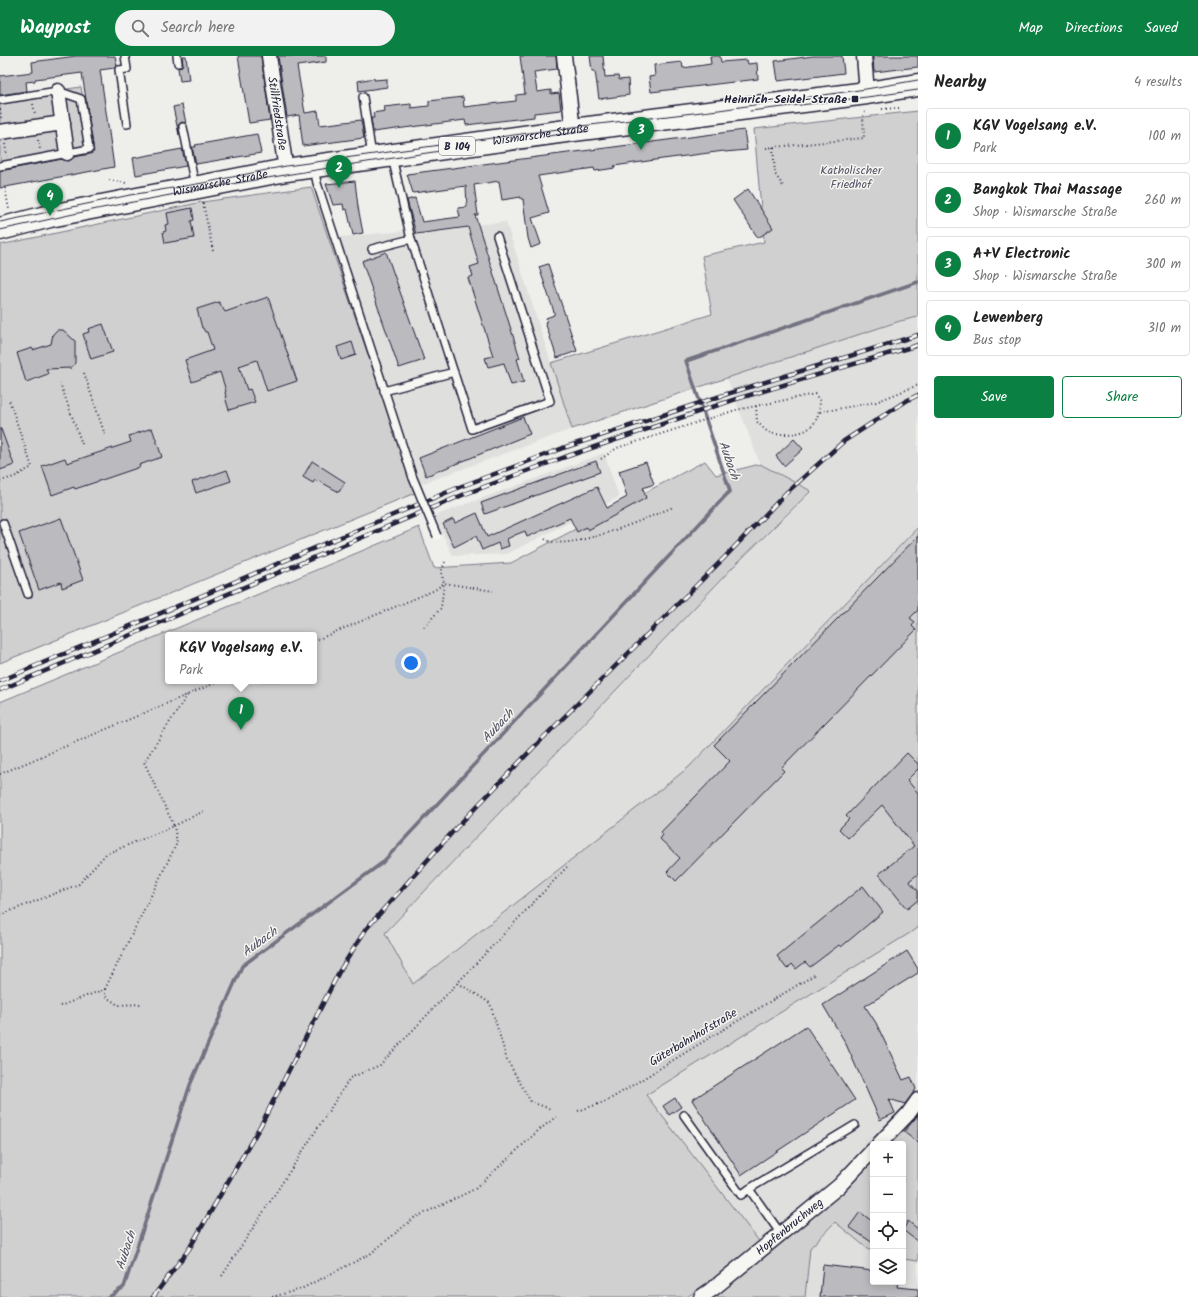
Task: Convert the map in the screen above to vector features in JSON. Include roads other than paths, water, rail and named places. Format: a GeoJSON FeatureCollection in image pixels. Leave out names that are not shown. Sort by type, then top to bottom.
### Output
{"type":"FeatureCollection","features":[{"type":"Feature","properties":{"kind":"main road","name":"Wismarsche Straße"},"geometry":{"type":"LineString","coordinates":[[6,228],[50,216],[199,195],[286,170],[573,130],[867,93],[918,85]]}},
{"type":"Feature","properties":{"kind":"street","name":"Stillfriedstraße"},"geometry":{"type":"LineString","coordinates":[[269,56],[286,170]]}},
{"type":"Feature","properties":{"kind":"street"},"geometry":{"type":"LineString","coordinates":[[564,56],[573,130]]}},
{"type":"Feature","properties":{"kind":"street"},"geometry":{"type":"LineString","coordinates":[[864,56],[867,93]]}},
{"type":"Feature","properties":{"kind":"street"},"geometry":{"type":"LineString","coordinates":[[58,91],[67,154]]}},
{"type":"Feature","properties":{"kind":"street"},"geometry":{"type":"LineString","coordinates":[[0,132],[63,123]]}},
{"type":"Feature","properties":{"kind":"street"},"geometry":{"type":"LineString","coordinates":[[882,1141],[908,1114],[918,1100]]}},
{"type":"Feature","properties":{"kind":"street","name":"Hopfenbruchweg"},"geometry":{"type":"LineString","coordinates":[[701,1297],[839,1186],[870,1153]]}},
{"type":"Feature","properties":{"kind":"lane"},"geometry":{"type":"LineString","coordinates":[[125,56],[127,69],[120,70],[128,124]]}},
{"type":"Feature","properties":{"kind":"lane"},"geometry":{"type":"LineString","coordinates":[[0,100],[58,91],[82,99],[89,149],[0,166]]}},
{"type":"Feature","properties":{"kind":"lane"},"geometry":{"type":"LineString","coordinates":[[364,97],[472,428],[550,401],[497,236]]}},
{"type":"Feature","properties":{"kind":"lane"},"geometry":{"type":"LineString","coordinates":[[184,127],[199,195]]}},
{"type":"Feature","properties":{"kind":"lane"},"geometry":{"type":"LineString","coordinates":[[314,166],[317,183],[384,391],[413,478],[437,536]]}},
{"type":"Feature","properties":{"kind":"lane"},"geometry":{"type":"LineString","coordinates":[[372,249],[411,239]]}},
{"type":"Feature","properties":{"kind":"lane"},"geometry":{"type":"LineString","coordinates":[[384,391],[454,372]]}},
{"type":"Feature","properties":{"kind":"lane"},"geometry":{"type":"LineString","coordinates":[[3,523],[28,594]]}},
{"type":"Feature","properties":{"kind":"lane"},"geometry":{"type":"LineString","coordinates":[[684,1115],[741,1195],[855,1125]]}},
{"type":"Feature","properties":{"kind":"lane"},"geometry":{"type":"LineString","coordinates":[[749,1189],[781,1234]]}},
{"type":"Feature","properties":{"kind":"waterway","name":"Aubach"},"geometry":{"type":"LineString","coordinates":[[109,1297],[124,1287],[190,1085],[242,966],[382,863],[730,491],[686,361],[918,282]]}},
{"type":"Feature","properties":{"kind":"tram line"},"geometry":{"type":"LineString","coordinates":[[0,222],[130,195],[203,183],[286,166],[573,127],[719,110],[918,80]]}},
{"type":"Feature","properties":{"kind":"tram line"},"geometry":{"type":"LineString","coordinates":[[750,111],[918,90]]}},
{"type":"Feature","properties":{"kind":"tram line"},"geometry":{"type":"LineString","coordinates":[[548,136],[589,131]]}},
{"type":"Feature","properties":{"kind":"tram line"},"geometry":{"type":"LineString","coordinates":[[0,230],[99,208],[215,187],[461,148]]}},
{"type":"Feature","properties":{"kind":"railway"},"geometry":{"type":"LineString","coordinates":[[0,681],[462,486],[563,448],[730,393],[918,335]]}},
{"type":"Feature","properties":{"kind":"railway"},"geometry":{"type":"LineString","coordinates":[[0,690],[465,494],[565,457],[733,400],[918,345]]}},
{"type":"Feature","properties":{"kind":"railway"},"geometry":{"type":"LineString","coordinates":[[153,1297],[189,1249],[262,1123],[339,972],[366,929],[457,827],[533,748],[724,558],[786,493],[844,441],[906,401],[918,395]]}},
{"type":"Feature","properties":{"kind":"place","name":"Heinrich-Seidel-Straße"},"geometry":{"type":"Point","coordinates":[855,99]}},
{"type":"Feature","properties":{"kind":"place","name":"A+V Electronic"},"geometry":{"type":"Point","coordinates":[641,150]}},
{"type":"Feature","properties":{"kind":"place","name":"Bangkok Thai Massage"},"geometry":{"type":"Point","coordinates":[339,188]}},
{"type":"Feature","properties":{"kind":"place","name":"Lewenberg"},"geometry":{"type":"Point","coordinates":[50,216]}},
{"type":"Feature","properties":{"kind":"place","name":"KGV Vogelsang e.V."},"geometry":{"type":"Point","coordinates":[241,730]}},
{"type":"Feature","properties":{"kind":"park label","name":"Katholischer Friedhof"},"geometry":{"type":"Point","coordinates":[851,177]}}]}
